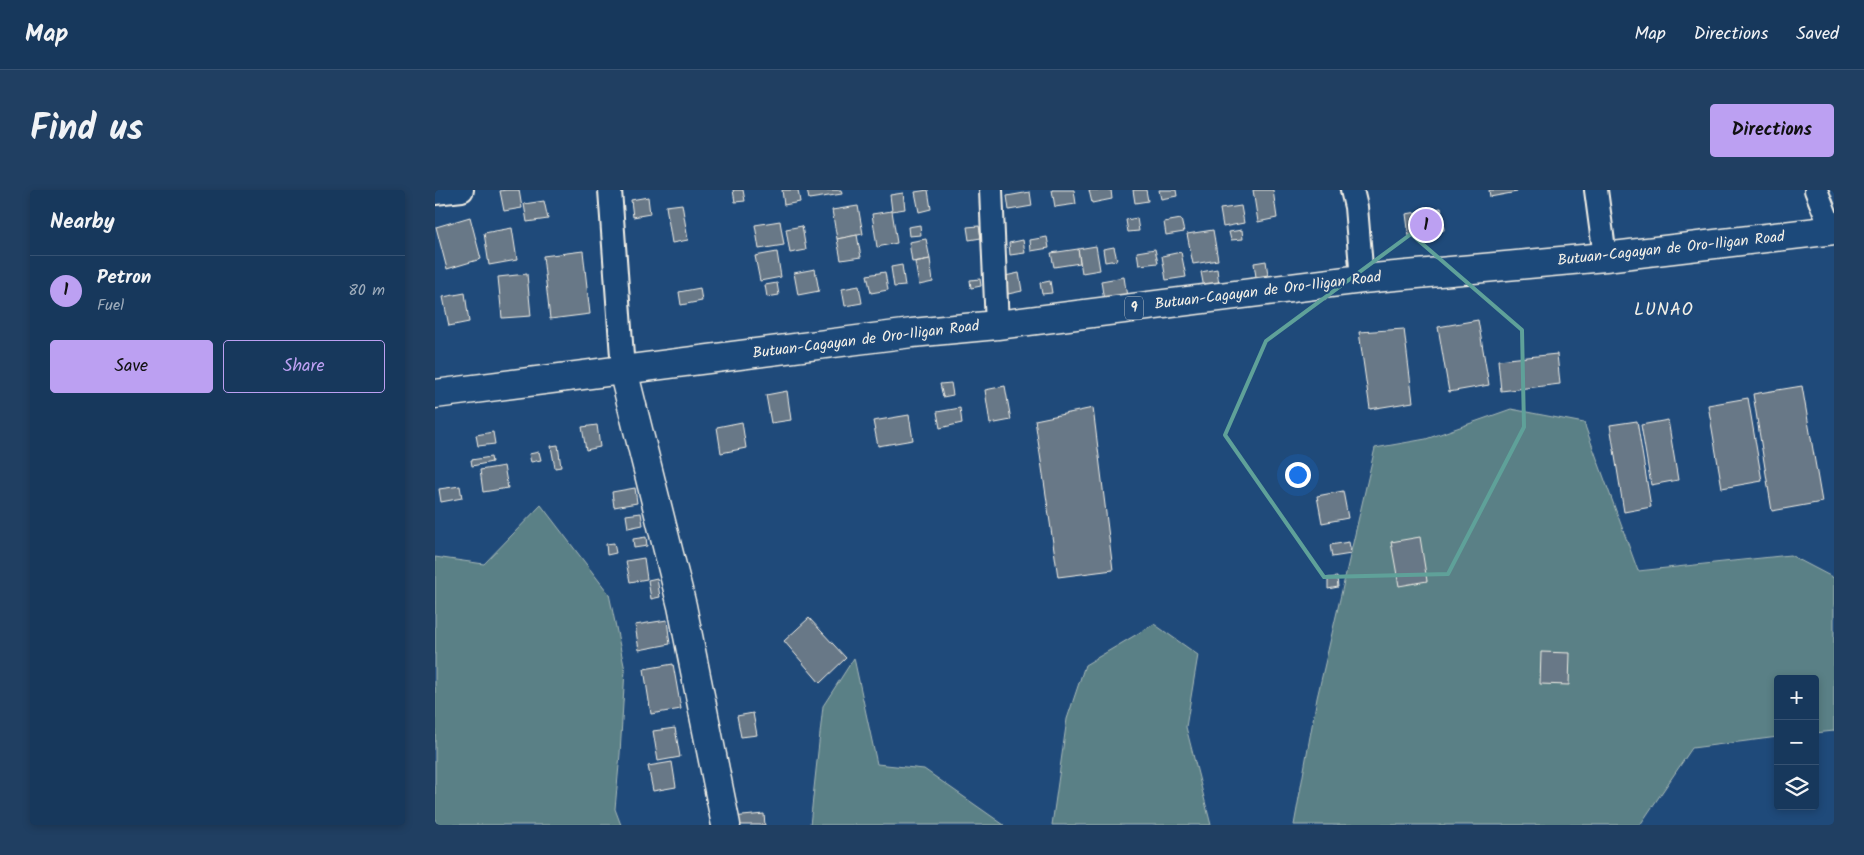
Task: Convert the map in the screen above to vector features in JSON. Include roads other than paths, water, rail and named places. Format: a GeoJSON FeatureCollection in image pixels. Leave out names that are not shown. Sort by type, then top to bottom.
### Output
{"type":"FeatureCollection","features":[{"type":"Feature","properties":{"kind":"main road","name":"Butuan-Cagayan de Oro-Iligan Road"},"geometry":{"type":"LineString","coordinates":[[435,394],[912,333],[997,325],[1362,279],[1605,257],[1833,230]]}},
{"type":"Feature","properties":{"kind":"main road"},"geometry":{"type":"LineString","coordinates":[[623,370],[682,606],[726,825]]}},
{"type":"Feature","properties":{"kind":"street"},"geometry":{"type":"LineString","coordinates":[[435,194],[462,190]]}},
{"type":"Feature","properties":{"kind":"street"},"geometry":{"type":"LineString","coordinates":[[610,190],[623,370]]}},
{"type":"Feature","properties":{"kind":"street"},"geometry":{"type":"LineString","coordinates":[[991,190],[997,325]]}},
{"type":"Feature","properties":{"kind":"street"},"geometry":{"type":"LineString","coordinates":[[1352,190],[1356,207],[1362,279]]}},
{"type":"Feature","properties":{"kind":"street"},"geometry":{"type":"LineString","coordinates":[[1596,190],[1605,257]]}},
{"type":"Feature","properties":{"kind":"street"},"geometry":{"type":"LineString","coordinates":[[1816,190],[1833,230]]}},
{"type":"Feature","properties":{"kind":"place","name":"Petron"},"geometry":{"type":"Point","coordinates":[1426,225]}},
{"type":"Feature","properties":{"kind":"district","name":"LUNAO"},"geometry":{"type":"Point","coordinates":[1664,310]}}]}
